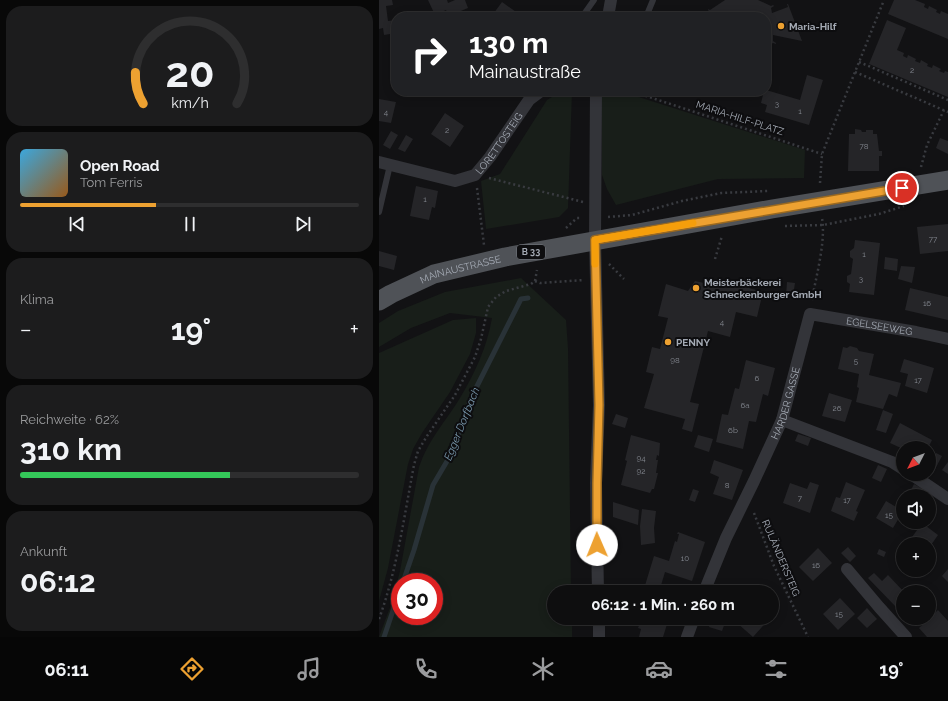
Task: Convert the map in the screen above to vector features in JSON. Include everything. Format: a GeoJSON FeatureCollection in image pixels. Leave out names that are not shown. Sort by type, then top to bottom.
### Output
{"type":"FeatureCollection","features":[{"type":"Feature","properties":{"kind":"main road","name":"MAINAUSTRASSE"},"geometry":{"type":"LineString","coordinates":[[379,301],[434,274],[505,257],[595,240],[948,180]]}},
{"type":"Feature","properties":{"kind":"street"},"geometry":{"type":"LineString","coordinates":[[609,12],[611,0]]}},
{"type":"Feature","properties":{"kind":"street","name":"LORETTOSTEIG"},"geometry":{"type":"LineString","coordinates":[[384,163],[455,181],[475,175],[532,96]]}},
{"type":"Feature","properties":{"kind":"street"},"geometry":{"type":"LineString","coordinates":[[596,96],[595,240],[599,405],[597,483],[598,585]]}},
{"type":"Feature","properties":{"kind":"street","name":"EGELSEEWEG"},"geometry":{"type":"LineString","coordinates":[[810,314],[917,332],[948,339]]}},
{"type":"Feature","properties":{"kind":"street","name":"HARDER GASSE"},"geometry":{"type":"LineString","coordinates":[[707,585],[726,538],[782,420],[810,314]]}},
{"type":"Feature","properties":{"kind":"street"},"geometry":{"type":"LineString","coordinates":[[782,420],[896,464]]}},
{"type":"Feature","properties":{"kind":"street"},"geometry":{"type":"LineString","coordinates":[[921,481],[948,499]]}},
{"type":"Feature","properties":{"kind":"street"},"geometry":{"type":"LineString","coordinates":[[847,568],[906,637]]}},
{"type":"Feature","properties":{"kind":"street"},"geometry":{"type":"LineString","coordinates":[[599,625],[599,637]]}},
{"type":"Feature","properties":{"kind":"street"},"geometry":{"type":"LineString","coordinates":[[687,637],[691,625]]}},
{"type":"Feature","properties":{"kind":"lane"},"geometry":{"type":"LineString","coordinates":[[586,12],[594,0]]}},
{"type":"Feature","properties":{"kind":"lane"},"geometry":{"type":"LineString","coordinates":[[648,12],[653,0]]}},
{"type":"Feature","properties":{"kind":"lane"},"geometry":{"type":"LineString","coordinates":[[379,212],[384,163]]}},
{"type":"Feature","properties":{"kind":"path"},"geometry":{"type":"LineString","coordinates":[[810,314],[823,226],[820,201],[822,154],[884,0]]}},
{"type":"Feature","properties":{"kind":"path"},"geometry":{"type":"LineString","coordinates":[[859,62],[948,100]]}},
{"type":"Feature","properties":{"kind":"path"},"geometry":{"type":"LineString","coordinates":[[855,72],[948,112]]}},
{"type":"Feature","properties":{"kind":"path","name":"MARIA-HILF-PLATZ"},"geometry":{"type":"LineString","coordinates":[[646,96],[822,154]]}},
{"type":"Feature","properties":{"kind":"path"},"geometry":{"type":"LineString","coordinates":[[920,172],[927,145],[944,110]]}},
{"type":"Feature","properties":{"kind":"path"},"geometry":{"type":"LineString","coordinates":[[484,248],[475,175],[595,205]]}},
{"type":"Feature","properties":{"kind":"path"},"geometry":{"type":"LineString","coordinates":[[802,225],[823,226],[879,214],[905,206]]}},
{"type":"Feature","properties":{"kind":"path"},"geometry":{"type":"LineString","coordinates":[[715,259],[722,236]]}},
{"type":"Feature","properties":{"kind":"path"},"geometry":{"type":"LineString","coordinates":[[606,261],[624,279]]}},
{"type":"Feature","properties":{"kind":"path"},"geometry":{"type":"LineString","coordinates":[[379,619],[386,600],[394,569],[418,451],[455,395],[475,357],[481,339],[488,307],[496,297],[506,291],[523,288],[535,281],[537,270],[530,272]]}},
{"type":"Feature","properties":{"kind":"path"},"geometry":{"type":"LineString","coordinates":[[535,281],[540,283],[596,280]]}},
{"type":"Feature","properties":{"kind":"path","name":"RULÄNDERSTEIG"},"geometry":{"type":"LineString","coordinates":[[754,507],[754,514],[774,566],[809,637]]}},
{"type":"Feature","properties":{"kind":"shaded area"},"geometry":{"type":"Polygon","coordinates":[[[554,96],[572,96],[568,208],[559,217],[486,229],[481,181],[500,174],[547,100],[554,96]]]}},
{"type":"Feature","properties":{"kind":"shaded area"},"geometry":{"type":"Polygon","coordinates":[[[602,96],[636,96],[805,150],[804,178],[718,179],[616,205],[607,189],[602,175],[602,96]]]}},
{"type":"Feature","properties":{"kind":"shaded area"},"geometry":{"type":"Polygon","coordinates":[[[521,278],[566,320],[568,348],[571,585],[547,585],[547,625],[572,625],[572,637],[379,637],[391,605],[391,625],[443,625],[443,573],[399,573],[419,467],[432,439],[471,379],[484,349],[492,318],[450,313],[411,328],[379,347],[379,323],[398,311],[445,292],[521,278]]]}},
{"type":"Feature","properties":{"kind":"shaded area"},"geometry":{"type":"Polygon","coordinates":[[[476,318],[476,333],[470,354],[450,392],[413,449],[408,464],[388,568],[379,601],[379,353],[453,320],[476,318]]]}},
{"type":"Feature","properties":{"kind":"building"},"geometry":{"type":"Polygon","coordinates":[[[379,0],[392,0],[393,5],[386,6],[388,21],[391,21],[391,34],[384,35],[383,28],[379,29],[379,0]]]}},
{"type":"Feature","properties":{"kind":"building"},"geometry":{"type":"Polygon","coordinates":[[[428,0],[447,0],[448,3],[455,0],[465,0],[468,8],[458,12],[447,12],[446,10],[442,12],[434,12],[428,0]]]}},
{"type":"Feature","properties":{"kind":"building","name":"Maria-Hilf"},"geometry":{"type":"Polygon","coordinates":[[[725,0],[758,0],[771,6],[773,5],[774,6],[771,8],[772,13],[788,7],[788,4],[802,41],[773,35],[773,41],[776,44],[771,44],[771,12],[709,12],[708,9],[710,10],[725,0]]]}},
{"type":"Feature","properties":{"kind":"building"},"geometry":{"type":"Polygon","coordinates":[[[894,0],[915,0],[925,4],[924,7],[928,9],[929,6],[937,10],[936,12],[940,14],[941,11],[948,14],[948,39],[888,14],[894,0]]]}},
{"type":"Feature","properties":{"kind":"building"},"geometry":{"type":"Polygon","coordinates":[[[502,2],[516,12],[495,12],[502,2]]]}},
{"type":"Feature","properties":{"kind":"building"},"geometry":{"type":"Polygon","coordinates":[[[887,20],[906,28],[897,50],[904,53],[903,56],[907,58],[908,55],[916,59],[915,61],[920,63],[921,60],[928,64],[927,66],[932,68],[933,65],[941,69],[939,71],[944,73],[945,71],[948,72],[948,97],[869,64],[887,20]]]}},
{"type":"Feature","properties":{"kind":"building"},"geometry":{"type":"Polygon","coordinates":[[[807,75],[823,80],[809,125],[765,112],[767,105],[761,103],[763,96],[771,96],[771,91],[800,100],[807,75]]]}},
{"type":"Feature","properties":{"kind":"building"},"geometry":{"type":"Polygon","coordinates":[[[379,99],[396,102],[391,123],[379,121],[379,99]]]}},
{"type":"Feature","properties":{"kind":"building"},"geometry":{"type":"Polygon","coordinates":[[[445,113],[464,126],[450,147],[431,134],[445,113]]]}},
{"type":"Feature","properties":{"kind":"building"},"geometry":{"type":"Polygon","coordinates":[[[855,129],[861,130],[862,132],[866,132],[866,130],[873,130],[873,134],[877,134],[879,151],[882,151],[882,156],[879,156],[879,171],[848,171],[849,134],[855,134],[855,129]]]}},
{"type":"Feature","properties":{"kind":"building"},"geometry":{"type":"Polygon","coordinates":[[[391,131],[398,135],[390,149],[383,145],[391,131]]]}},
{"type":"Feature","properties":{"kind":"building"},"geometry":{"type":"Polygon","coordinates":[[[406,135],[413,139],[405,152],[398,149],[406,135]]]}},
{"type":"Feature","properties":{"kind":"building"},"geometry":{"type":"Polygon","coordinates":[[[940,138],[948,141],[948,154],[936,148],[940,138]]]}},
{"type":"Feature","properties":{"kind":"building"},"geometry":{"type":"Polygon","coordinates":[[[416,186],[438,191],[435,208],[432,207],[429,220],[410,216],[416,186]]]}},
{"type":"Feature","properties":{"kind":"building"},"geometry":{"type":"Polygon","coordinates":[[[948,224],[948,251],[920,254],[917,227],[948,224]]]}},
{"type":"Feature","properties":{"kind":"building"},"geometry":{"type":"Polygon","coordinates":[[[855,240],[880,243],[874,295],[849,292],[850,284],[847,282],[847,276],[851,274],[853,259],[850,257],[850,251],[854,248],[855,240]]]}},
{"type":"Feature","properties":{"kind":"building"},"geometry":{"type":"Polygon","coordinates":[[[379,251],[397,256],[394,270],[379,266],[379,251]]]}},
{"type":"Feature","properties":{"kind":"building"},"geometry":{"type":"Polygon","coordinates":[[[885,257],[898,259],[897,271],[884,269],[885,257]]]}},
{"type":"Feature","properties":{"kind":"building"},"geometry":{"type":"Polygon","coordinates":[[[901,266],[915,267],[912,283],[898,279],[901,266]]]}},
{"type":"Feature","properties":{"kind":"building"},"geometry":{"type":"Polygon","coordinates":[[[695,281],[718,286],[719,282],[741,287],[742,285],[763,292],[757,317],[736,312],[730,337],[708,331],[690,402],[699,404],[692,432],[682,429],[685,419],[644,408],[654,374],[646,372],[652,347],[660,349],[668,318],[658,316],[666,284],[688,291],[695,281]]]}},
{"type":"Feature","properties":{"kind":"building"},"geometry":{"type":"Polygon","coordinates":[[[787,282],[795,283],[793,296],[786,296],[787,282]]]}},
{"type":"Feature","properties":{"kind":"building"},"geometry":{"type":"Polygon","coordinates":[[[910,288],[948,297],[948,320],[905,310],[910,288]]]}},
{"type":"Feature","properties":{"kind":"building"},"geometry":{"type":"Polygon","coordinates":[[[850,346],[857,348],[859,351],[874,354],[869,375],[901,383],[897,397],[889,394],[883,409],[856,402],[859,388],[857,387],[859,374],[838,369],[843,347],[847,348],[850,346]]]}},
{"type":"Feature","properties":{"kind":"building"},"geometry":{"type":"Polygon","coordinates":[[[904,359],[934,368],[927,393],[905,386],[908,374],[900,372],[904,359]]]}},
{"type":"Feature","properties":{"kind":"building"},"geometry":{"type":"Polygon","coordinates":[[[746,360],[775,368],[768,396],[763,394],[756,422],[749,421],[743,449],[716,442],[722,414],[728,415],[735,388],[739,389],[746,360]]]}},
{"type":"Feature","properties":{"kind":"building"},"geometry":{"type":"Polygon","coordinates":[[[829,393],[852,400],[845,422],[822,416],[829,393]]]}},
{"type":"Feature","properties":{"kind":"building"},"geometry":{"type":"Polygon","coordinates":[[[883,410],[893,414],[886,433],[876,430],[883,410]]]}},
{"type":"Feature","properties":{"kind":"building"},"geometry":{"type":"Polygon","coordinates":[[[616,414],[628,418],[625,428],[612,424],[616,414]]]}},
{"type":"Feature","properties":{"kind":"building"},"geometry":{"type":"Polygon","coordinates":[[[900,423],[932,440],[896,441],[896,446],[890,443],[900,423]]]}},
{"type":"Feature","properties":{"kind":"building"},"geometry":{"type":"Polygon","coordinates":[[[798,434],[811,438],[808,446],[795,441],[798,434]]]}},
{"type":"Feature","properties":{"kind":"building"},"geometry":{"type":"Polygon","coordinates":[[[631,435],[660,443],[659,456],[657,455],[656,460],[658,460],[656,473],[658,473],[654,489],[652,489],[650,493],[621,485],[631,435]]]}},
{"type":"Feature","properties":{"kind":"building"},"geometry":{"type":"Polygon","coordinates":[[[698,435],[713,439],[709,452],[694,447],[698,435]]]}},
{"type":"Feature","properties":{"kind":"building"},"geometry":{"type":"Polygon","coordinates":[[[936,453],[942,456],[936,467],[936,453]]]}},
{"type":"Feature","properties":{"kind":"building"},"geometry":{"type":"Polygon","coordinates":[[[714,460],[743,470],[732,500],[713,494],[719,477],[710,473],[714,460]]]}},
{"type":"Feature","properties":{"kind":"building"},"geometry":{"type":"Polygon","coordinates":[[[948,462],[948,474],[942,470],[948,462]]]}},
{"type":"Feature","properties":{"kind":"building"},"geometry":{"type":"Polygon","coordinates":[[[878,465],[887,469],[881,482],[872,478],[878,465]]]}},
{"type":"Feature","properties":{"kind":"building"},"geometry":{"type":"Polygon","coordinates":[[[810,482],[819,485],[810,513],[783,503],[790,483],[807,489],[810,482]]]}},
{"type":"Feature","properties":{"kind":"building"},"geometry":{"type":"Polygon","coordinates":[[[846,482],[865,490],[856,511],[858,512],[854,521],[831,511],[836,497],[840,498],[846,482]]]}},
{"type":"Feature","properties":{"kind":"building"},"geometry":{"type":"Polygon","coordinates":[[[914,484],[923,489],[912,489],[914,484]]]}},
{"type":"Feature","properties":{"kind":"building"},"geometry":{"type":"Polygon","coordinates":[[[693,489],[699,491],[695,502],[689,500],[693,489]]]}},
{"type":"Feature","properties":{"kind":"building"},"geometry":{"type":"Polygon","coordinates":[[[886,501],[896,507],[896,523],[893,528],[876,518],[886,501]]]}},
{"type":"Feature","properties":{"kind":"building"},"geometry":{"type":"Polygon","coordinates":[[[613,502],[639,510],[638,525],[613,517],[613,502]]]}},
{"type":"Feature","properties":{"kind":"building"},"geometry":{"type":"Polygon","coordinates":[[[642,509],[656,511],[654,528],[655,543],[641,545],[640,526],[642,509]]]}},
{"type":"Feature","properties":{"kind":"building"},"geometry":{"type":"Polygon","coordinates":[[[918,529],[930,529],[938,535],[936,538],[912,537],[918,529]]]}},
{"type":"Feature","properties":{"kind":"building"},"geometry":{"type":"Polygon","coordinates":[[[678,532],[705,542],[692,581],[665,572],[661,585],[645,585],[654,556],[669,561],[675,541],[677,542],[679,534],[677,534],[678,532]]]}},
{"type":"Feature","properties":{"kind":"building"},"geometry":{"type":"Polygon","coordinates":[[[848,547],[856,556],[850,562],[841,553],[848,547]]]}},
{"type":"Feature","properties":{"kind":"building"},"geometry":{"type":"Polygon","coordinates":[[[818,548],[832,563],[813,581],[799,567],[818,548]]]}},
{"type":"Feature","properties":{"kind":"building"},"geometry":{"type":"Polygon","coordinates":[[[879,549],[886,552],[884,557],[877,554],[879,549]]]}},
{"type":"Feature","properties":{"kind":"building"},"geometry":{"type":"Polygon","coordinates":[[[948,569],[948,582],[942,576],[948,569]]]}},
{"type":"Feature","properties":{"kind":"building"},"geometry":{"type":"Polygon","coordinates":[[[874,573],[882,581],[888,575],[897,585],[896,585],[896,607],[868,578],[874,573]]]}},
{"type":"Feature","properties":{"kind":"building"},"geometry":{"type":"Polygon","coordinates":[[[840,598],[855,614],[838,630],[823,614],[840,598]]]}},
{"type":"Feature","properties":{"kind":"building"},"geometry":{"type":"Polygon","coordinates":[[[867,608],[877,619],[867,628],[857,618],[867,608]]]}},
{"type":"Feature","properties":{"kind":"building"},"geometry":{"type":"Polygon","coordinates":[[[938,610],[948,621],[948,637],[927,637],[919,628],[922,625],[936,625],[936,612],[938,610]]]}},
{"type":"Feature","properties":{"kind":"building"},"geometry":{"type":"Polygon","coordinates":[[[639,625],[667,625],[663,637],[639,637],[641,629],[638,628],[639,625]]]}},
{"type":"Feature","properties":{"kind":"building"},"geometry":{"type":"Polygon","coordinates":[[[710,625],[724,625],[722,631],[709,627],[710,625]]]}},
{"type":"Feature","properties":{"kind":"building"},"geometry":{"type":"Polygon","coordinates":[[[739,625],[764,625],[753,637],[739,625]]]}},
{"type":"Feature","properties":{"kind":"waterway","name":"Egger Dorfbach"},"geometry":{"type":"LineString","coordinates":[[406,573],[433,485],[453,451],[470,400],[521,299],[528,298]]}},
{"type":"Feature","properties":{"kind":"waterway","name":"Egger Dorfbach"},"geometry":{"type":"LineString","coordinates":[[384,637],[391,616]]}},
{"type":"Feature","properties":{"kind":"slow traffic"},"geometry":{"type":"LineString","coordinates":[[595,264],[595,240],[693,223]]}},
{"type":"Feature","properties":{"kind":"place","name":"Maria-Hilf"},"geometry":{"type":"Point","coordinates":[781,26]}},
{"type":"Feature","properties":{"kind":"place","name":"Meisterbäckerei Schneckenburger GmbH"},"geometry":{"type":"Point","coordinates":[696,288]}},
{"type":"Feature","properties":{"kind":"place","name":"PENNY"},"geometry":{"type":"Point","coordinates":[668,342]}},
{"type":"Feature","properties":{"kind":"route"},"geometry":{"type":"LineString","coordinates":[[597,545],[599,405],[595,240],[902,188]]}}]}
